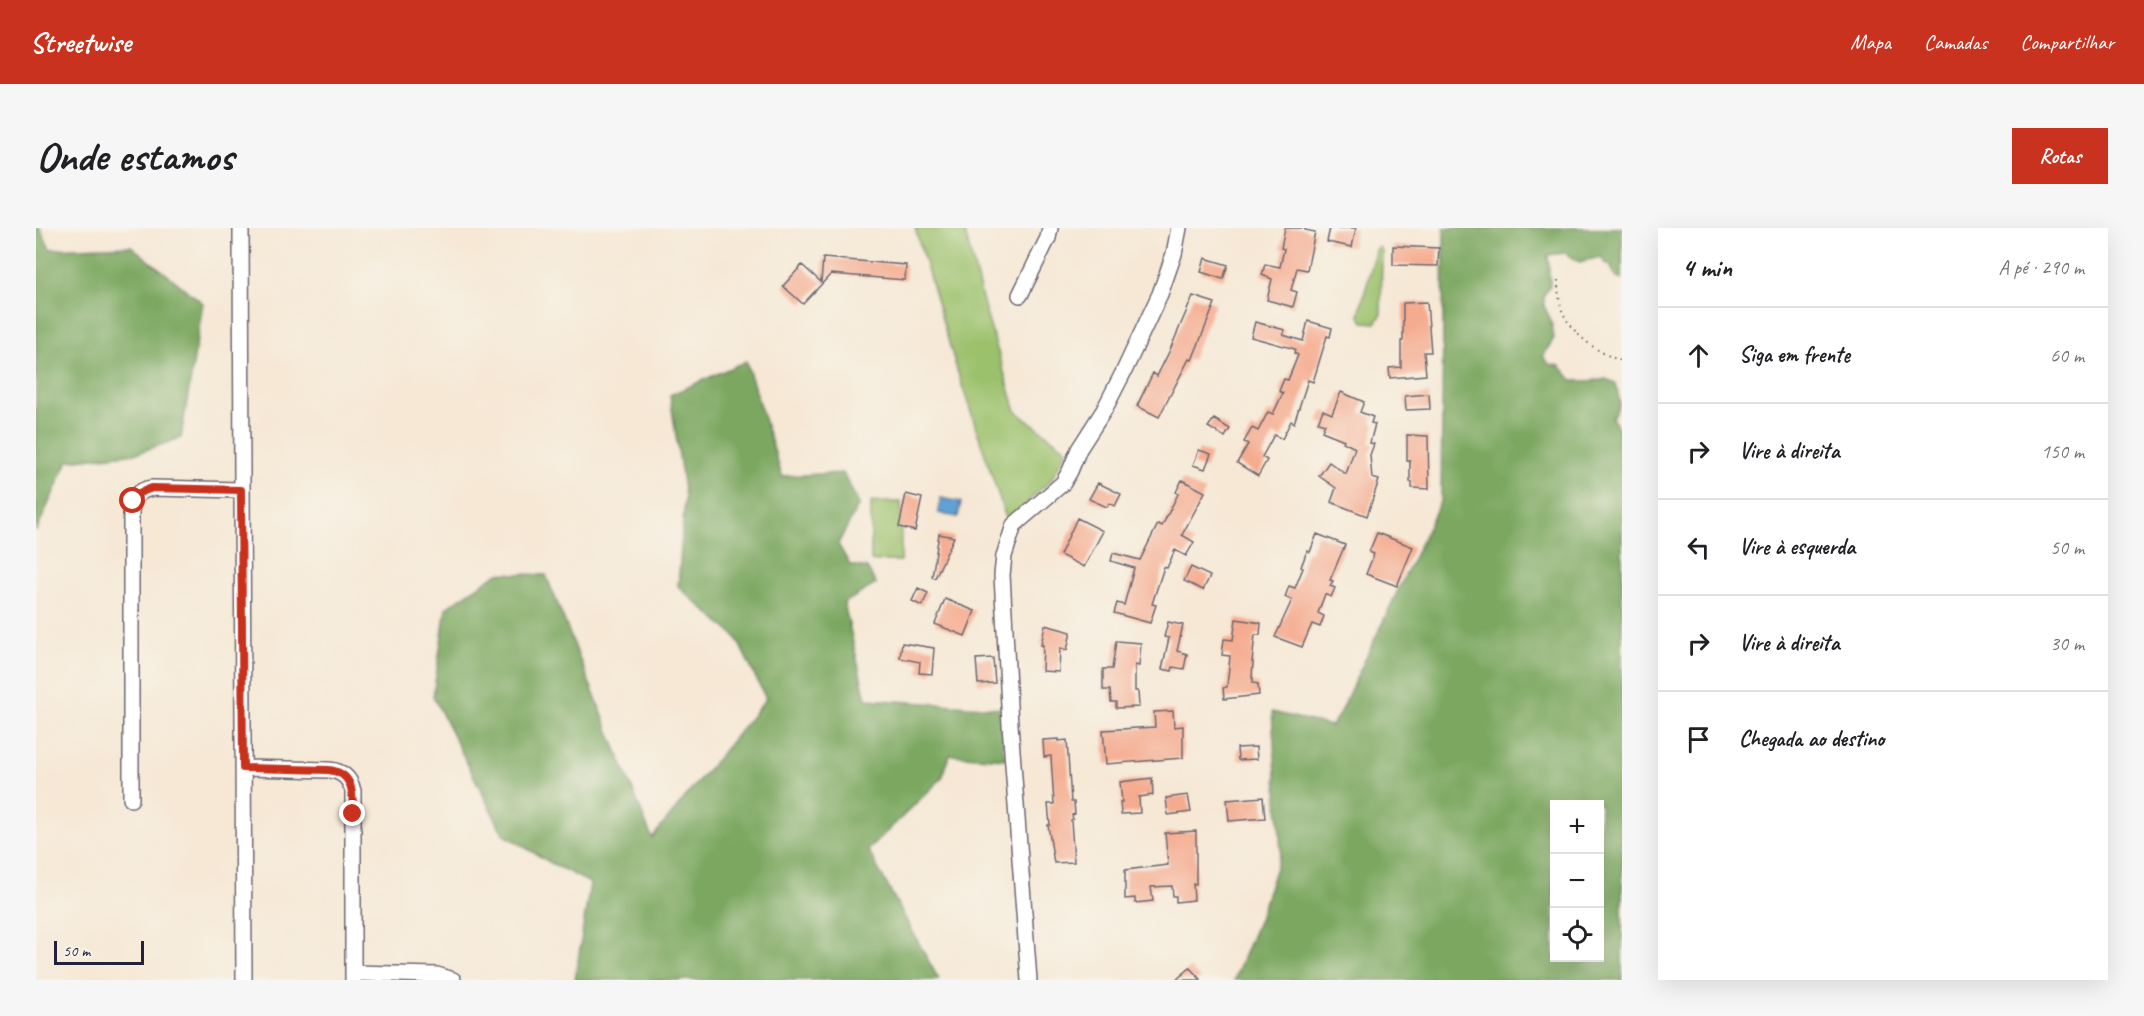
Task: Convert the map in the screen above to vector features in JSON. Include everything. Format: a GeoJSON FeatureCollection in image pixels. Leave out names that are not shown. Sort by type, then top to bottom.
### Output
{"type":"FeatureCollection","features":[{"type":"Feature","properties":{"kind":"street"},"geometry":{"type":"LineString","coordinates":[[241,228],[244,980]]}},
{"type":"Feature","properties":{"kind":"street"},"geometry":{"type":"LineString","coordinates":[[1020,296],[1048,238],[1050,228]]}},
{"type":"Feature","properties":{"kind":"street"},"geometry":{"type":"LineString","coordinates":[[1029,980],[1010,724],[1002,575],[1004,556],[1014,525],[1063,483],[1079,449],[1104,410],[1160,294],[1174,254],[1179,228]]}},
{"type":"Feature","properties":{"kind":"street"},"geometry":{"type":"LineString","coordinates":[[131,800],[131,512],[133,501],[139,493],[152,488],[241,490]]}},
{"type":"Feature","properties":{"kind":"street"},"geometry":{"type":"LineString","coordinates":[[243,768],[329,770],[340,772],[349,780],[352,791],[353,977],[437,975],[453,980]]}},
{"type":"Feature","properties":{"kind":"path"},"geometry":{"type":"LineString","coordinates":[[1558,280],[1560,302],[1567,320],[1593,347],[1622,360]]}},
{"type":"Feature","properties":{"kind":"green space"},"geometry":{"type":"Polygon","coordinates":[[[36,228],[40,228],[50,249],[131,246],[203,303],[181,438],[137,453],[68,461],[36,531],[36,228]]]}},
{"type":"Feature","properties":{"kind":"green space"},"geometry":{"type":"Polygon","coordinates":[[[915,228],[964,228],[985,310],[1016,411],[1067,450],[1051,480],[1007,521],[958,373],[915,228]]]}},
{"type":"Feature","properties":{"kind":"green space"},"geometry":{"type":"Polygon","coordinates":[[[1444,228],[1622,228],[1622,280],[1616,277],[1611,266],[1601,257],[1579,262],[1566,253],[1548,255],[1550,285],[1544,295],[1544,306],[1551,320],[1554,338],[1543,356],[1549,364],[1560,366],[1573,381],[1606,379],[1616,383],[1620,404],[1612,418],[1622,430],[1622,980],[1234,980],[1259,919],[1281,852],[1272,712],[1331,726],[1338,716],[1441,500],[1444,228]]]}},
{"type":"Feature","properties":{"kind":"green space"},"geometry":{"type":"Polygon","coordinates":[[[1379,247],[1382,251],[1381,315],[1376,323],[1363,322],[1359,314],[1376,250],[1379,247]]]}},
{"type":"Feature","properties":{"kind":"green space"},"geometry":{"type":"Polygon","coordinates":[[[746,361],[782,476],[843,473],[859,504],[838,544],[850,565],[867,568],[876,584],[844,603],[866,699],[999,708],[1005,759],[950,755],[942,778],[868,850],[939,980],[575,980],[590,883],[503,834],[433,696],[446,608],[498,573],[546,575],[652,838],[766,699],[736,637],[678,587],[685,497],[670,395],[746,361]]]}},
{"type":"Feature","properties":{"kind":"green space"},"geometry":{"type":"Polygon","coordinates":[[[871,502],[901,502],[901,561],[871,561],[871,502]]]}},
{"type":"Feature","properties":{"kind":"water"},"geometry":{"type":"Polygon","coordinates":[[[941,498],[961,502],[958,517],[938,513],[941,498]]]}},
{"type":"Feature","properties":{"kind":"building"},"geometry":{"type":"Polygon","coordinates":[[[1285,228],[1305,228],[1305,230],[1315,232],[1307,270],[1297,268],[1291,290],[1297,292],[1293,307],[1267,300],[1272,279],[1262,275],[1265,264],[1280,267],[1285,228]]]}},
{"type":"Feature","properties":{"kind":"building"},"geometry":{"type":"Polygon","coordinates":[[[1330,228],[1356,228],[1352,247],[1327,242],[1330,228]]]}},
{"type":"Feature","properties":{"kind":"building"},"geometry":{"type":"Polygon","coordinates":[[[1393,246],[1439,248],[1438,266],[1393,265],[1393,246]]]}},
{"type":"Feature","properties":{"kind":"building"},"geometry":{"type":"Polygon","coordinates":[[[823,258],[906,265],[905,280],[831,274],[803,304],[783,286],[802,265],[821,282],[823,258]]]}},
{"type":"Feature","properties":{"kind":"building"},"geometry":{"type":"Polygon","coordinates":[[[1205,258],[1228,265],[1223,279],[1201,272],[1205,258]]]}},
{"type":"Feature","properties":{"kind":"building"},"geometry":{"type":"Polygon","coordinates":[[[1193,296],[1215,303],[1192,360],[1189,359],[1159,417],[1137,406],[1153,373],[1157,376],[1193,296]]]}},
{"type":"Feature","properties":{"kind":"building"},"geometry":{"type":"Polygon","coordinates":[[[1427,302],[1431,352],[1424,352],[1426,375],[1390,378],[1389,368],[1401,367],[1403,303],[1427,302]]]}},
{"type":"Feature","properties":{"kind":"building"},"geometry":{"type":"Polygon","coordinates":[[[1308,321],[1332,328],[1330,337],[1327,336],[1313,382],[1308,380],[1294,423],[1291,421],[1282,439],[1274,435],[1262,457],[1267,460],[1258,476],[1237,463],[1248,444],[1244,442],[1252,428],[1258,431],[1268,412],[1273,414],[1283,393],[1279,391],[1284,379],[1288,380],[1298,355],[1294,353],[1295,349],[1251,337],[1255,322],[1285,330],[1283,335],[1303,341],[1308,321]]]}},
{"type":"Feature","properties":{"kind":"building"},"geometry":{"type":"Polygon","coordinates":[[[1341,392],[1364,402],[1360,412],[1373,417],[1371,423],[1375,424],[1370,443],[1374,444],[1370,455],[1372,478],[1379,480],[1367,516],[1331,502],[1336,488],[1319,476],[1329,462],[1346,474],[1355,448],[1343,442],[1344,440],[1322,431],[1325,424],[1318,422],[1323,410],[1332,414],[1341,392]]]}},
{"type":"Feature","properties":{"kind":"building"},"geometry":{"type":"Polygon","coordinates":[[[1429,394],[1430,409],[1406,410],[1405,396],[1429,394]]]}},
{"type":"Feature","properties":{"kind":"building"},"geometry":{"type":"Polygon","coordinates":[[[1214,419],[1230,429],[1225,437],[1208,427],[1214,419]]]}},
{"type":"Feature","properties":{"kind":"building"},"geometry":{"type":"Polygon","coordinates":[[[1407,435],[1428,436],[1429,489],[1412,488],[1410,461],[1407,461],[1407,435]]]}},
{"type":"Feature","properties":{"kind":"building"},"geometry":{"type":"Polygon","coordinates":[[[1199,450],[1211,454],[1205,469],[1193,465],[1199,450]]]}},
{"type":"Feature","properties":{"kind":"building"},"geometry":{"type":"Polygon","coordinates":[[[1182,480],[1205,492],[1182,535],[1194,542],[1186,556],[1175,550],[1167,568],[1164,567],[1152,604],[1156,605],[1150,623],[1114,613],[1117,603],[1124,605],[1134,568],[1111,561],[1113,553],[1140,560],[1158,524],[1162,526],[1178,494],[1176,492],[1182,480]]]}},
{"type":"Feature","properties":{"kind":"building"},"geometry":{"type":"Polygon","coordinates":[[[1098,483],[1121,494],[1115,506],[1109,503],[1107,507],[1089,499],[1098,483]]]}},
{"type":"Feature","properties":{"kind":"building"},"geometry":{"type":"Polygon","coordinates":[[[906,494],[922,498],[915,531],[899,527],[906,494]]]}},
{"type":"Feature","properties":{"kind":"building"},"geometry":{"type":"Polygon","coordinates":[[[1077,518],[1103,531],[1084,567],[1060,555],[1077,518]]]}},
{"type":"Feature","properties":{"kind":"building"},"geometry":{"type":"Polygon","coordinates":[[[1377,533],[1413,547],[1397,586],[1366,574],[1374,554],[1369,552],[1377,533]]]}},
{"type":"Feature","properties":{"kind":"building"},"geometry":{"type":"Polygon","coordinates":[[[939,534],[954,537],[935,578],[932,577],[939,534]]]}},
{"type":"Feature","properties":{"kind":"building"},"geometry":{"type":"Polygon","coordinates":[[[1317,534],[1345,545],[1330,580],[1333,581],[1330,586],[1335,588],[1331,597],[1325,594],[1318,613],[1324,616],[1320,627],[1312,624],[1302,647],[1275,637],[1292,600],[1285,597],[1289,586],[1295,588],[1307,551],[1310,552],[1317,534]]]}},
{"type":"Feature","properties":{"kind":"building"},"geometry":{"type":"Polygon","coordinates":[[[1191,567],[1210,576],[1203,590],[1184,581],[1191,567]]]}},
{"type":"Feature","properties":{"kind":"building"},"geometry":{"type":"Polygon","coordinates":[[[918,588],[928,593],[922,606],[912,601],[918,588]]]}},
{"type":"Feature","properties":{"kind":"building"},"geometry":{"type":"Polygon","coordinates":[[[945,599],[975,611],[965,636],[935,624],[945,599]]]}},
{"type":"Feature","properties":{"kind":"building"},"geometry":{"type":"Polygon","coordinates":[[[1236,619],[1261,623],[1260,635],[1255,635],[1252,662],[1253,683],[1258,684],[1259,695],[1224,699],[1223,688],[1227,687],[1230,656],[1222,655],[1224,639],[1233,640],[1236,619]]]}},
{"type":"Feature","properties":{"kind":"building"},"geometry":{"type":"Polygon","coordinates":[[[1168,622],[1183,625],[1177,651],[1187,654],[1184,669],[1173,667],[1172,671],[1162,669],[1169,638],[1164,637],[1168,622]]]}},
{"type":"Feature","properties":{"kind":"building"},"geometry":{"type":"Polygon","coordinates":[[[1045,625],[1071,632],[1067,650],[1060,648],[1059,672],[1042,671],[1043,645],[1041,645],[1045,625]]]}},
{"type":"Feature","properties":{"kind":"building"},"geometry":{"type":"Polygon","coordinates":[[[1116,641],[1141,643],[1139,666],[1135,665],[1135,691],[1138,691],[1139,707],[1116,708],[1116,702],[1111,702],[1110,690],[1103,690],[1103,669],[1112,669],[1116,641]]]}},
{"type":"Feature","properties":{"kind":"building"},"geometry":{"type":"Polygon","coordinates":[[[902,643],[934,648],[932,674],[919,673],[920,662],[900,658],[902,643]]]}},
{"type":"Feature","properties":{"kind":"building"},"geometry":{"type":"Polygon","coordinates":[[[993,658],[995,683],[978,684],[976,659],[993,658]]]}},
{"type":"Feature","properties":{"kind":"building"},"geometry":{"type":"Polygon","coordinates":[[[1173,711],[1174,727],[1183,726],[1183,758],[1106,764],[1103,730],[1155,727],[1154,712],[1173,711]]]}},
{"type":"Feature","properties":{"kind":"building"},"geometry":{"type":"Polygon","coordinates":[[[1059,739],[1059,741],[1067,740],[1071,802],[1074,802],[1075,814],[1072,815],[1071,820],[1074,862],[1054,863],[1048,825],[1050,825],[1048,804],[1054,804],[1051,756],[1044,757],[1043,740],[1059,739]]]}},
{"type":"Feature","properties":{"kind":"building"},"geometry":{"type":"Polygon","coordinates":[[[1256,747],[1257,759],[1238,760],[1237,748],[1256,747]]]}},
{"type":"Feature","properties":{"kind":"building"},"geometry":{"type":"Polygon","coordinates":[[[1152,778],[1153,795],[1139,797],[1140,813],[1121,814],[1120,782],[1152,778]]]}},
{"type":"Feature","properties":{"kind":"building"},"geometry":{"type":"Polygon","coordinates":[[[1188,795],[1191,812],[1168,815],[1166,798],[1188,795]]]}},
{"type":"Feature","properties":{"kind":"building"},"geometry":{"type":"Polygon","coordinates":[[[1263,797],[1265,818],[1229,821],[1227,800],[1263,797]]]}},
{"type":"Feature","properties":{"kind":"building"},"geometry":{"type":"Polygon","coordinates":[[[1196,831],[1194,900],[1176,902],[1172,886],[1151,887],[1153,901],[1135,903],[1135,898],[1125,899],[1125,870],[1168,865],[1165,833],[1196,831]]]}},
{"type":"Feature","properties":{"kind":"building"},"geometry":{"type":"Polygon","coordinates":[[[1190,968],[1201,980],[1176,980],[1190,968]]]}},
{"type":"Feature","properties":{"kind":"route"},"geometry":{"type":"LineString","coordinates":[[133,501],[143,490],[152,488],[241,490],[243,768],[340,772],[352,786],[353,814]]}}]}
